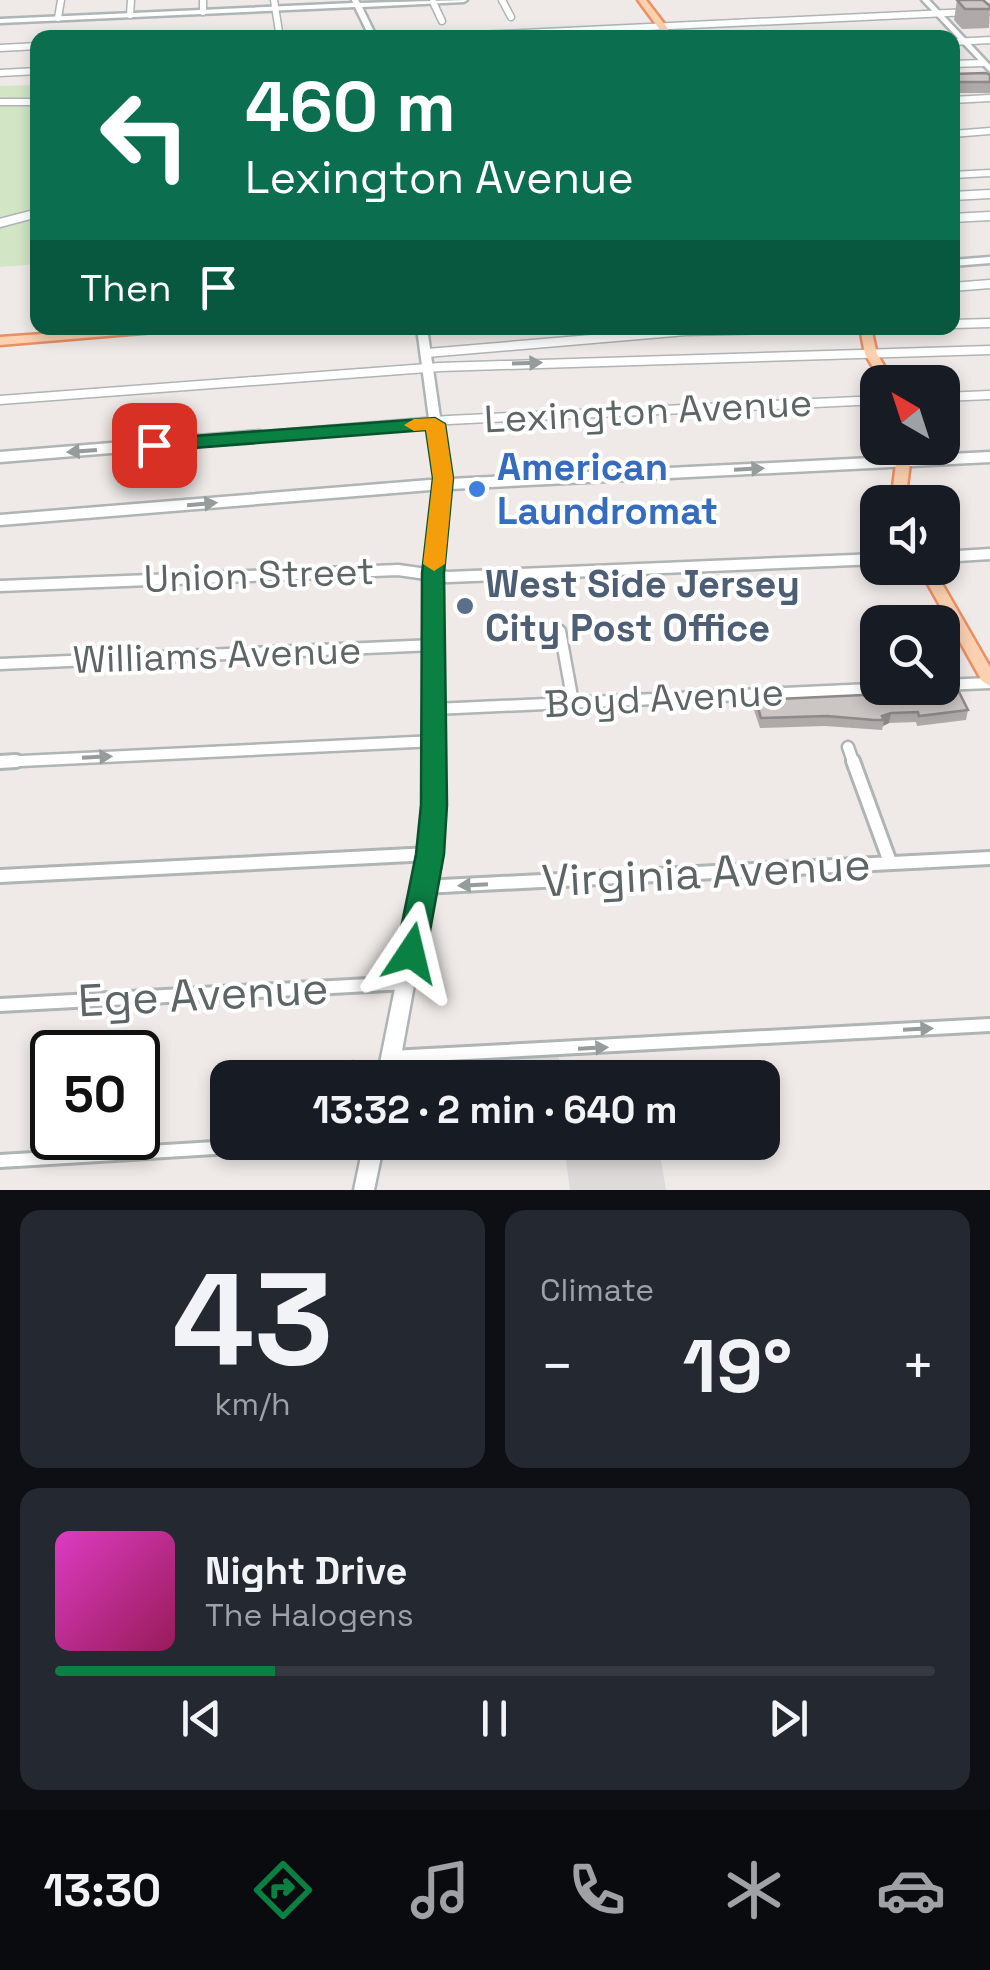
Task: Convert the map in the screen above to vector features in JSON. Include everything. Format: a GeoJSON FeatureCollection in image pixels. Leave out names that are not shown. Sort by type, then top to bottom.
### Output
{"type":"FeatureCollection","features":[{"type":"Feature","properties":{"kind":"main road"},"geometry":{"type":"LineString","coordinates":[[0,21],[204,12],[274,4],[464,0]]}},
{"type":"Feature","properties":{"kind":"main road"},"geometry":{"type":"LineString","coordinates":[[642,0],[664,30]]}},
{"type":"Feature","properties":{"kind":"main road"},"geometry":{"type":"LineString","coordinates":[[925,0],[954,30]]}},
{"type":"Feature","properties":{"kind":"main road"},"geometry":{"type":"LineString","coordinates":[[357,2],[370,30]]}},
{"type":"Feature","properties":{"kind":"main road"},"geometry":{"type":"LineString","coordinates":[[960,36],[990,70]]}},
{"type":"Feature","properties":{"kind":"main road"},"geometry":{"type":"LineString","coordinates":[[960,262],[990,260]]}},
{"type":"Feature","properties":{"kind":"main road"},"geometry":{"type":"LineString","coordinates":[[0,341],[54,335]]}},
{"type":"Feature","properties":{"kind":"main road"},"geometry":{"type":"LineString","coordinates":[[391,1060],[430,854],[435,742],[433,573],[442,485],[423,335]]}},
{"type":"Feature","properties":{"kind":"main road"},"geometry":{"type":"LineString","coordinates":[[867,335],[878,365]]}},
{"type":"Feature","properties":{"kind":"main road"},"geometry":{"type":"LineString","coordinates":[[936,585],[990,682]]}},
{"type":"Feature","properties":{"kind":"main road"},"geometry":{"type":"LineString","coordinates":[[364,1190],[370,1160]]}},
{"type":"Feature","properties":{"kind":"street"},"geometry":{"type":"LineString","coordinates":[[58,18],[61,0]]}},
{"type":"Feature","properties":{"kind":"street"},"geometry":{"type":"LineString","coordinates":[[130,15],[131,0]]}},
{"type":"Feature","properties":{"kind":"street"},"geometry":{"type":"LineString","coordinates":[[203,0],[204,12]]}},
{"type":"Feature","properties":{"kind":"street"},"geometry":{"type":"LineString","coordinates":[[502,0],[511,17]]}},
{"type":"Feature","properties":{"kind":"street"},"geometry":{"type":"LineString","coordinates":[[433,2],[442,21]]}},
{"type":"Feature","properties":{"kind":"street"},"geometry":{"type":"LineString","coordinates":[[274,4],[279,30]]}},
{"type":"Feature","properties":{"kind":"street"},"geometry":{"type":"LineString","coordinates":[[579,30],[990,11]]}},
{"type":"Feature","properties":{"kind":"street"},"geometry":{"type":"LineString","coordinates":[[960,41],[990,40]]}},
{"type":"Feature","properties":{"kind":"street"},"geometry":{"type":"LineString","coordinates":[[0,48],[30,46]]}},
{"type":"Feature","properties":{"kind":"street"},"geometry":{"type":"LineString","coordinates":[[960,64],[983,63]]}},
{"type":"Feature","properties":{"kind":"street"},"geometry":{"type":"LineString","coordinates":[[0,73],[30,71]]}},
{"type":"Feature","properties":{"kind":"street"},"geometry":{"type":"LineString","coordinates":[[960,100],[990,98]]}},
{"type":"Feature","properties":{"kind":"street"},"geometry":{"type":"LineString","coordinates":[[0,102],[30,102]]}},
{"type":"Feature","properties":{"kind":"street"},"geometry":{"type":"LineString","coordinates":[[960,133],[990,131]]}},
{"type":"Feature","properties":{"kind":"street"},"geometry":{"type":"LineString","coordinates":[[960,175],[990,173]]}},
{"type":"Feature","properties":{"kind":"street"},"geometry":{"type":"LineString","coordinates":[[960,196],[990,194]]}},
{"type":"Feature","properties":{"kind":"street"},"geometry":{"type":"LineString","coordinates":[[0,224],[30,215]]}},
{"type":"Feature","properties":{"kind":"street"},"geometry":{"type":"LineString","coordinates":[[960,218],[990,216]]}},
{"type":"Feature","properties":{"kind":"street"},"geometry":{"type":"LineString","coordinates":[[960,287],[990,284]]}},
{"type":"Feature","properties":{"kind":"street"},"geometry":{"type":"LineString","coordinates":[[960,324],[990,323]]}},
{"type":"Feature","properties":{"kind":"street"},"geometry":{"type":"LineString","coordinates":[[427,353],[639,335]]}},
{"type":"Feature","properties":{"kind":"street"},"geometry":{"type":"LineString","coordinates":[[0,400],[430,369],[990,350]]}},
{"type":"Feature","properties":{"kind":"street"},"geometry":{"type":"LineString","coordinates":[[960,396],[990,394]]}},
{"type":"Feature","properties":{"kind":"street","name":"Lexington Avenue"},"geometry":{"type":"LineString","coordinates":[[0,457],[435,424],[860,401]]}},
{"type":"Feature","properties":{"kind":"street"},"geometry":{"type":"LineString","coordinates":[[960,456],[990,457]]}},
{"type":"Feature","properties":{"kind":"street"},"geometry":{"type":"LineString","coordinates":[[0,520],[860,457]]}},
{"type":"Feature","properties":{"kind":"street"},"geometry":{"type":"LineString","coordinates":[[960,556],[990,554]]}},
{"type":"Feature","properties":{"kind":"street","name":"Union Street"},"geometry":{"type":"LineString","coordinates":[[0,586],[398,570],[448,577],[860,561]]}},
{"type":"Feature","properties":{"kind":"street"},"geometry":{"type":"LineString","coordinates":[[560,631],[573,702]]}},
{"type":"Feature","properties":{"kind":"street","name":"Williams Avenue"},"geometry":{"type":"LineString","coordinates":[[0,664],[434,646]]}},
{"type":"Feature","properties":{"kind":"street"},"geometry":{"type":"LineString","coordinates":[[960,684],[990,682]]}},
{"type":"Feature","properties":{"kind":"street","name":"Boyd Avenue"},"geometry":{"type":"LineString","coordinates":[[434,708],[860,689]]}},
{"type":"Feature","properties":{"kind":"street"},"geometry":{"type":"LineString","coordinates":[[0,762],[435,742]]}},
{"type":"Feature","properties":{"kind":"street"},"geometry":{"type":"LineString","coordinates":[[848,747],[890,862]]}},
{"type":"Feature","properties":{"kind":"street"},"geometry":{"type":"LineString","coordinates":[[0,876],[430,854]]}},
{"type":"Feature","properties":{"kind":"street","name":"Virginia Avenue"},"geometry":{"type":"LineString","coordinates":[[423,888],[990,858]]}},
{"type":"Feature","properties":{"kind":"street","name":"Ege Avenue"},"geometry":{"type":"LineString","coordinates":[[0,1005],[406,983]]}},
{"type":"Feature","properties":{"kind":"street"},"geometry":{"type":"LineString","coordinates":[[501,1060],[990,1025]]}},
{"type":"Feature","properties":{"kind":"street"},"geometry":{"type":"LineString","coordinates":[[0,1161],[210,1148]]}},
{"type":"Feature","properties":{"kind":"shaded area"},"geometry":{"type":"Polygon","coordinates":[[[556,1045],[559,1060],[432,1060],[433,1054],[556,1045]]]}},
{"type":"Feature","properties":{"kind":"shaded area"},"geometry":{"type":"Polygon","coordinates":[[[566,1160],[661,1160],[666,1190],[570,1190],[566,1160]]]}},
{"type":"Feature","properties":{"kind":"green space"},"geometry":{"type":"Polygon","coordinates":[[[30,85],[30,265],[0,267],[0,86],[30,85]]]}},
{"type":"Feature","properties":{"kind":"building"},"geometry":{"type":"Polygon","coordinates":[[[957,0],[983,0],[990,9],[965,9],[957,0]]]}},
{"type":"Feature","properties":{"kind":"building"},"geometry":{"type":"Polygon","coordinates":[[[986,73],[990,82],[960,82],[960,74],[986,73]]]}},
{"type":"Feature","properties":{"kind":"building"},"geometry":{"type":"Polygon","coordinates":[[[960,694],[968,710],[919,716],[918,712],[891,713],[882,716],[884,720],[827,716],[761,718],[756,700],[860,695],[860,705],[960,705],[960,694]]]}},
{"type":"Feature","properties":{"kind":"slow traffic"},"geometry":{"type":"LineString","coordinates":[[414,425],[435,424],[443,478],[434,564]]}},
{"type":"Feature","properties":{"kind":"place","name":"American Laundromat"},"geometry":{"type":"Point","coordinates":[477,489]}},
{"type":"Feature","properties":{"kind":"place","name":"West Side Jersey City Post Office"},"geometry":{"type":"Point","coordinates":[465,606]}},
{"type":"Feature","properties":{"kind":"route"},"geometry":{"type":"LineString","coordinates":[[154,445],[435,424],[443,478],[433,573],[434,805],[430,854],[411,953]]}}]}
